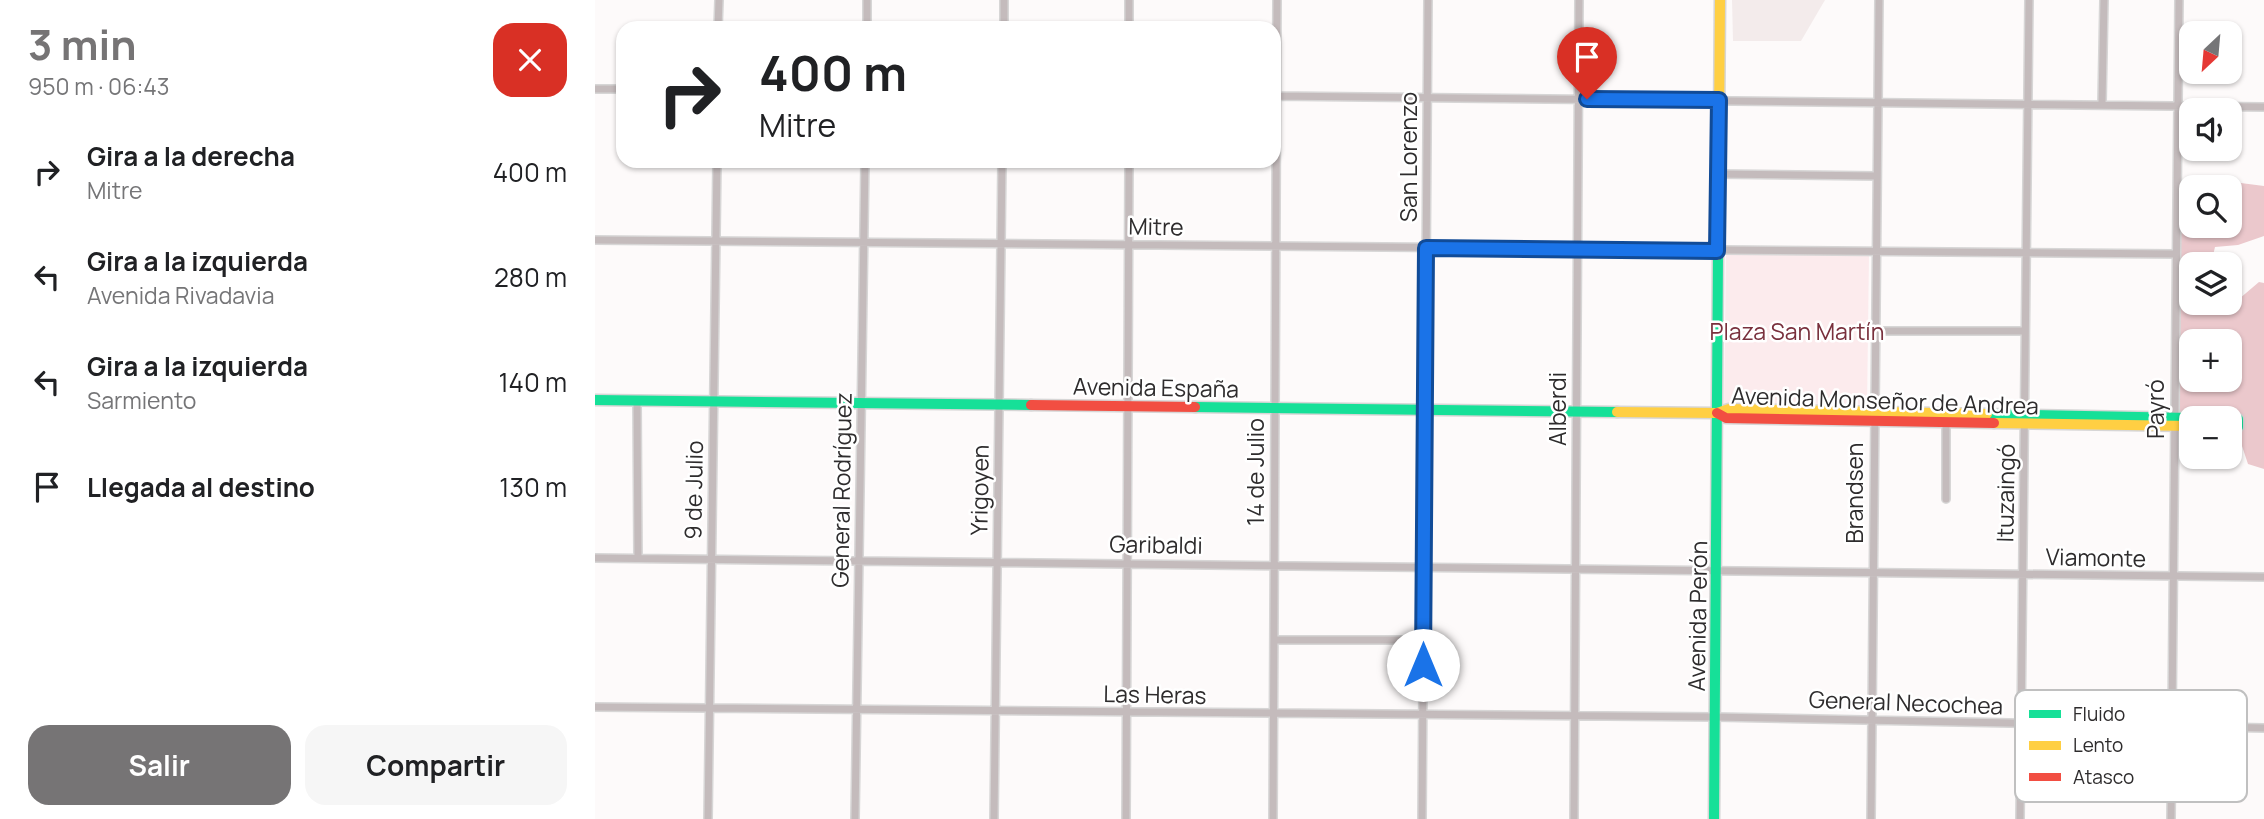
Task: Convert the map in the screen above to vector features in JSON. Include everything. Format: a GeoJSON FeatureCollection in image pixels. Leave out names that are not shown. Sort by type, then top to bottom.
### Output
{"type":"FeatureCollection","features":[{"type":"Feature","properties":{"kind":"main road","name":"Avenida Perón"},"geometry":{"type":"LineString","coordinates":[[1714,819],[1720,0]]}},
{"type":"Feature","properties":{"kind":"main road","name":"Avenida España"},"geometry":{"type":"LineString","coordinates":[[595,400],[1717,412]]}},
{"type":"Feature","properties":{"kind":"main road","name":"Avenida Monseñor de Andrea"},"geometry":{"type":"LineString","coordinates":[[1717,412],[1726,418],[1874,417],[2179,423]]}},
{"type":"Feature","properties":{"kind":"main road","name":"Avenida Monseñor de Andrea"},"geometry":{"type":"LineString","coordinates":[[1874,417],[1946,422],[2025,419]]}},
{"type":"Feature","properties":{"kind":"main road","name":"Avenida Monseñor de Andrea"},"geometry":{"type":"LineString","coordinates":[[2174,422],[2179,421]]}},
{"type":"Feature","properties":{"kind":"street"},"geometry":{"type":"LineString","coordinates":[[718,21],[719,0]]}},
{"type":"Feature","properties":{"kind":"street"},"geometry":{"type":"LineString","coordinates":[[867,0],[867,21]]}},
{"type":"Feature","properties":{"kind":"street"},"geometry":{"type":"LineString","coordinates":[[1004,0],[1004,21]]}},
{"type":"Feature","properties":{"kind":"street"},"geometry":{"type":"LineString","coordinates":[[1129,0],[1129,21]]}},
{"type":"Feature","properties":{"kind":"street","name":"14 de Julio"},"geometry":{"type":"LineString","coordinates":[[1277,0],[1277,21]]}},
{"type":"Feature","properties":{"kind":"street","name":"San Lorenzo"},"geometry":{"type":"LineString","coordinates":[[1422,819],[1428,0]]}},
{"type":"Feature","properties":{"kind":"street","name":"Alberdi"},"geometry":{"type":"LineString","coordinates":[[1574,819],[1579,0]]}},
{"type":"Feature","properties":{"kind":"street","name":"Brandsen"},"geometry":{"type":"LineString","coordinates":[[1871,819],[1879,0]]}},
{"type":"Feature","properties":{"kind":"street","name":"Ituzaingó"},"geometry":{"type":"LineString","coordinates":[[2021,690],[2029,0]]}},
{"type":"Feature","properties":{"kind":"street"},"geometry":{"type":"LineString","coordinates":[[2102,103],[2104,0]]}},
{"type":"Feature","properties":{"kind":"street","name":"Payró"},"geometry":{"type":"LineString","coordinates":[[2171,690],[2179,0]]}},
{"type":"Feature","properties":{"kind":"street"},"geometry":{"type":"LineString","coordinates":[[595,89],[616,89]]}},
{"type":"Feature","properties":{"kind":"street"},"geometry":{"type":"LineString","coordinates":[[1281,96],[2102,103],[2264,107]]}},
{"type":"Feature","properties":{"kind":"street","name":"9 de Julio"},"geometry":{"type":"LineString","coordinates":[[708,819],[717,168]]}},
{"type":"Feature","properties":{"kind":"street","name":"General Rodríguez"},"geometry":{"type":"LineString","coordinates":[[855,819],[865,168]]}},
{"type":"Feature","properties":{"kind":"street","name":"Yrigoyen"},"geometry":{"type":"LineString","coordinates":[[994,819],[1002,168]]}},
{"type":"Feature","properties":{"kind":"street"},"geometry":{"type":"LineString","coordinates":[[1126,819],[1129,168]]}},
{"type":"Feature","properties":{"kind":"street","name":"14 de Julio"},"geometry":{"type":"LineString","coordinates":[[1272,819],[1275,168]]}},
{"type":"Feature","properties":{"kind":"street"},"geometry":{"type":"LineString","coordinates":[[1718,174],[1876,176]]}},
{"type":"Feature","properties":{"kind":"street","name":"Mitre"},"geometry":{"type":"LineString","coordinates":[[595,240],[2175,254]]}},
{"type":"Feature","properties":{"kind":"street"},"geometry":{"type":"LineString","coordinates":[[1874,331],[2025,331]]}},
{"type":"Feature","properties":{"kind":"street"},"geometry":{"type":"LineString","coordinates":[[638,401],[638,558]]}},
{"type":"Feature","properties":{"kind":"street"},"geometry":{"type":"LineString","coordinates":[[1945,499],[1946,422]]}},
{"type":"Feature","properties":{"kind":"street","name":"Garibaldi"},"geometry":{"type":"LineString","coordinates":[[595,558],[1717,569]]}},
{"type":"Feature","properties":{"kind":"street","name":"Viamonte"},"geometry":{"type":"LineString","coordinates":[[1717,569],[2173,578],[2264,577]]}},
{"type":"Feature","properties":{"kind":"street"},"geometry":{"type":"LineString","coordinates":[[1274,640],[1423,640]]}},
{"type":"Feature","properties":{"kind":"street","name":"Las Heras"},"geometry":{"type":"LineString","coordinates":[[595,708],[1715,717]]}},
{"type":"Feature","properties":{"kind":"street","name":"General Necochea"},"geometry":{"type":"LineString","coordinates":[[1715,717],[2015,725]]}},
{"type":"Feature","properties":{"kind":"shaded area"},"geometry":{"type":"Polygon","coordinates":[[[1732,0],[1825,0],[1801,41],[1733,41],[1732,0]]]}},
{"type":"Feature","properties":{"kind":"shaded area"},"geometry":{"type":"Polygon","coordinates":[[[2242,183],[2264,186],[2264,236],[2238,245],[2215,247],[2214,252],[2180,252],[2181,238],[2242,238],[2242,183]]]}},
{"type":"Feature","properties":{"kind":"shaded area"},"geometry":{"type":"Polygon","coordinates":[[[2259,282],[2264,283],[2264,469],[2248,464],[2242,446],[2242,406],[2179,406],[2179,392],[2242,392],[2242,329],[2180,329],[2180,315],[2242,315],[2242,296],[2259,282]]]}},
{"type":"Feature","properties":{"kind":"green space","name":"Plaza San Martín"},"geometry":{"type":"Polygon","coordinates":[[[1726,255],[1869,255],[1867,407],[1724,406],[1726,255]]]}},
{"type":"Feature","properties":{"kind":"traffic: fast"},"geometry":{"type":"LineString","coordinates":[[1714,819],[1718,255]]}},
{"type":"Feature","properties":{"kind":"traffic: fast"},"geometry":{"type":"LineString","coordinates":[[595,400],[1031,405]]}},
{"type":"Feature","properties":{"kind":"traffic: fast"},"geometry":{"type":"LineString","coordinates":[[1195,407],[1617,412]]}},
{"type":"Feature","properties":{"kind":"traffic: fast"},"geometry":{"type":"LineString","coordinates":[[1987,414],[2179,418]]}},
{"type":"Feature","properties":{"kind":"traffic: slow"},"geometry":{"type":"LineString","coordinates":[[1718,255],[1720,0]]}},
{"type":"Feature","properties":{"kind":"traffic: slow"},"geometry":{"type":"LineString","coordinates":[[1617,412],[1717,413],[1729,409],[1987,414]]}},
{"type":"Feature","properties":{"kind":"traffic: slow"},"geometry":{"type":"LineString","coordinates":[[1994,423],[2179,426]]}},
{"type":"Feature","properties":{"kind":"traffic: jam"},"geometry":{"type":"LineString","coordinates":[[1031,405],[1195,407]]}},
{"type":"Feature","properties":{"kind":"traffic: jam"},"geometry":{"type":"LineString","coordinates":[[1717,413],[1726,418],[1994,423]]}},
{"type":"Feature","properties":{"kind":"route"},"geometry":{"type":"LineString","coordinates":[[1423,665],[1426,248],[1717,251],[1719,100],[1587,99]]}}]}
